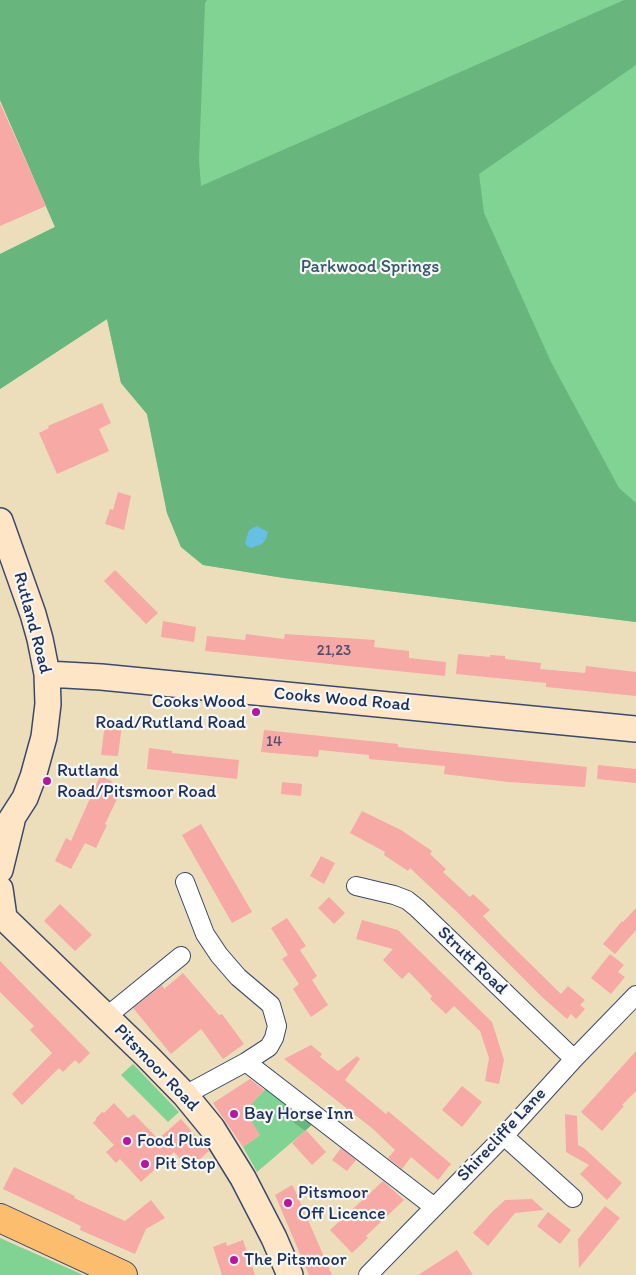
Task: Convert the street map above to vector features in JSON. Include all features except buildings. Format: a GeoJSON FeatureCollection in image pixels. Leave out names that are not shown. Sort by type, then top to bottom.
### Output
{"type":"FeatureCollection","features":[{"type":"Feature","properties":{"kind":"main road","name":"Rutland Road"},"geometry":{"type":"LineString","coordinates":[[0,521],[33,614],[47,674],[48,704],[40,755],[25,798],[6,828],[0,870]]}},
{"type":"Feature","properties":{"kind":"main road","name":"Cooks Wood Road"},"geometry":{"type":"LineString","coordinates":[[47,674],[102,677],[636,729]]}},
{"type":"Feature","properties":{"kind":"main road"},"geometry":{"type":"LineString","coordinates":[[0,889],[2,916]]}},
{"type":"Feature","properties":{"kind":"main road","name":"Pitsmoor Road"},"geometry":{"type":"LineString","coordinates":[[2,916],[185,1096],[212,1128],[244,1178],[290,1275]]}},
{"type":"Feature","properties":{"kind":"main road"},"geometry":{"type":"LineString","coordinates":[[0,1218],[123,1275]]}},
{"type":"Feature","properties":{"kind":"street"},"geometry":{"type":"LineString","coordinates":[[185,882],[205,934],[219,955],[238,977],[271,1006],[277,1026],[269,1047],[185,1096]]}},
{"type":"Feature","properties":{"kind":"street","name":"Strutt Road"},"geometry":{"type":"LineString","coordinates":[[356,886],[394,895],[418,908],[574,1059]]}},
{"type":"Feature","properties":{"kind":"street"},"geometry":{"type":"LineString","coordinates":[[106,1017],[181,956]]}},
{"type":"Feature","properties":{"kind":"street","name":"Shirecliffe Lane"},"geometry":{"type":"LineString","coordinates":[[368,1275],[504,1136],[574,1059],[636,995]]}},
{"type":"Feature","properties":{"kind":"street"},"geometry":{"type":"LineString","coordinates":[[246,1062],[434,1207]]}},
{"type":"Feature","properties":{"kind":"street"},"geometry":{"type":"LineString","coordinates":[[504,1136],[573,1198]]}},
{"type":"Feature","properties":{"kind":"green space","name":"Parkwood Springs"},"geometry":{"type":"Polygon","coordinates":[[[0,0],[636,0],[636,622],[284,578],[203,565],[181,547],[167,513],[147,414],[121,383],[107,319],[0,389],[0,254],[55,227],[0,100],[0,0]]]}},
{"type":"Feature","properties":{"kind":"green space","name":"Parkwood Springs"},"geometry":{"type":"Polygon","coordinates":[[[0,0],[207,0],[205,3],[199,160],[201,186],[624,0],[636,0],[636,65],[479,174],[484,213],[551,362],[619,488],[636,503],[636,622],[284,578],[203,565],[181,547],[167,513],[147,414],[121,383],[107,319],[0,389],[0,254],[55,227],[0,100],[0,0]]]}},
{"type":"Feature","properties":{"kind":"green space"},"geometry":{"type":"Polygon","coordinates":[[[133,1064],[179,1112],[168,1122],[121,1075],[133,1064]]]}},
{"type":"Feature","properties":{"kind":"green space"},"geometry":{"type":"Polygon","coordinates":[[[267,1087],[288,1102],[279,1111],[305,1131],[257,1172],[243,1147],[260,1135],[245,1126],[252,1121],[243,1107],[259,1096],[267,1087]]]}},
{"type":"Feature","properties":{"kind":"green space"},"geometry":{"type":"Polygon","coordinates":[[[288,1102],[315,1122],[305,1131],[278,1111],[288,1102]]]}},
{"type":"Feature","properties":{"kind":"green space"},"geometry":{"type":"Polygon","coordinates":[[[0,1238],[79,1273],[83,1275],[0,1275],[0,1238]]]}},
{"type":"Feature","properties":{"kind":"water"},"geometry":{"type":"Polygon","coordinates":[[[257,526],[268,532],[262,544],[251,548],[245,543],[249,530],[257,526]]]}},
{"type":"Feature","properties":{"kind":"place","name":"Cooks Wood Road/Rutland Road"},"geometry":{"type":"Point","coordinates":[256,712]}},
{"type":"Feature","properties":{"kind":"place","name":"Rutland Road/Pitsmoor Road"},"geometry":{"type":"Point","coordinates":[47,781]}},
{"type":"Feature","properties":{"kind":"place","name":"Bay Horse Inn"},"geometry":{"type":"Point","coordinates":[234,1114]}},
{"type":"Feature","properties":{"kind":"place","name":"Food Plus"},"geometry":{"type":"Point","coordinates":[127,1141]}},
{"type":"Feature","properties":{"kind":"place","name":"Pit Stop"},"geometry":{"type":"Point","coordinates":[145,1164]}},
{"type":"Feature","properties":{"kind":"place","name":"Pitsmoor Off Licence"},"geometry":{"type":"Point","coordinates":[288,1203]}},
{"type":"Feature","properties":{"kind":"place","name":"The Pitsmoor"},"geometry":{"type":"Point","coordinates":[234,1260]}}]}
